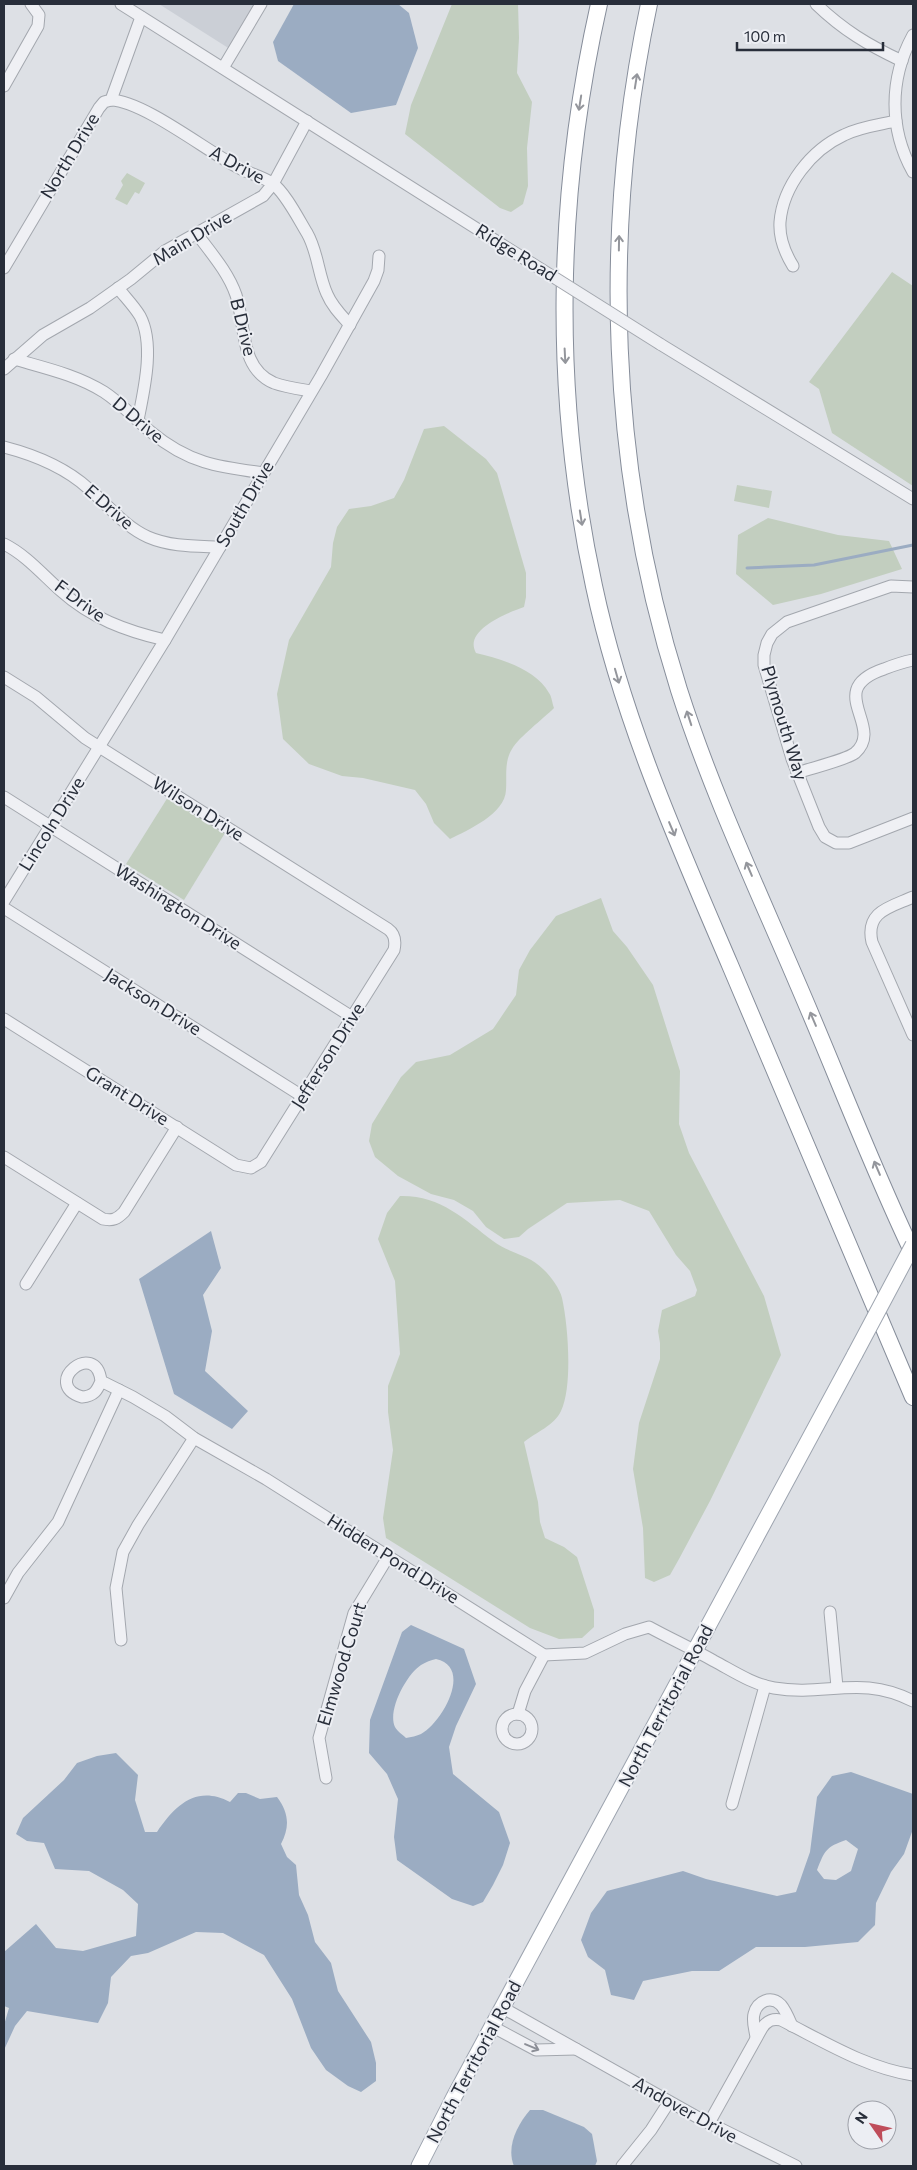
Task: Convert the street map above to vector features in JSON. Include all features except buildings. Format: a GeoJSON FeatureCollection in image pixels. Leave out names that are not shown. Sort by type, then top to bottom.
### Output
{"type":"FeatureCollection","features":[{"type":"Feature","properties":{"kind":"highway"},"geometry":{"type":"LineString","coordinates":[[599,4],[586,63],[571,170],[564,300],[566,382],[570,438],[579,506],[594,587],[619,682],[657,792],[913,1397]]}},
{"type":"Feature","properties":{"kind":"highway"},"geometry":{"type":"LineString","coordinates":[[649,4],[624,168],[619,230],[618,306],[628,457],[644,552],[663,633],[679,689],[711,780],[913,1253]]}},
{"type":"Feature","properties":{"kind":"main road","name":"North Territorial Road"},"geometry":{"type":"LineString","coordinates":[[419,2166],[492,2026],[696,1651],[913,1245]]}},
{"type":"Feature","properties":{"kind":"street"},"geometry":{"type":"LineString","coordinates":[[4,86],[38,26],[39,16],[31,4]]}},
{"type":"Feature","properties":{"kind":"street","name":"Ridge Road"},"geometry":{"type":"LineString","coordinates":[[121,4],[660,344],[913,499]]}},
{"type":"Feature","properties":{"kind":"street"},"geometry":{"type":"LineString","coordinates":[[223,68],[261,4]]}},
{"type":"Feature","properties":{"kind":"street"},"geometry":{"type":"LineString","coordinates":[[816,4],[839,26],[878,50],[902,61]]}},
{"type":"Feature","properties":{"kind":"street","name":"North Drive"},"geometry":{"type":"LineString","coordinates":[[4,268],[99,108],[104,102],[111,100],[141,17]]}},
{"type":"Feature","properties":{"kind":"street"},"geometry":{"type":"LineString","coordinates":[[913,36],[902,61],[895,89],[896,120],[902,148],[913,172]]}},
{"type":"Feature","properties":{"kind":"street","name":"A Drive"},"geometry":{"type":"LineString","coordinates":[[111,100],[124,102],[148,113],[242,170],[273,184],[284,196],[307,234],[315,250],[327,293],[336,308],[350,324]]}},
{"type":"Feature","properties":{"kind":"street"},"geometry":{"type":"LineString","coordinates":[[793,266],[784,251],[780,223],[786,199],[797,176],[818,152],[836,140],[860,129],[896,120]]}},
{"type":"Feature","properties":{"kind":"street","name":"Main Drive"},"geometry":{"type":"LineString","coordinates":[[4,369],[43,335],[90,308],[165,251],[263,196],[273,184],[307,121]]}},
{"type":"Feature","properties":{"kind":"street","name":"B Drive"},"geometry":{"type":"LineString","coordinates":[[197,234],[225,272],[232,286],[239,305],[246,350],[254,366],[263,376],[274,383],[311,391]]}},
{"type":"Feature","properties":{"kind":"street","name":"South Drive"},"geometry":{"type":"LineString","coordinates":[[100,748],[264,473],[350,324],[374,281],[378,270],[379,256]]}},
{"type":"Feature","properties":{"kind":"street"},"geometry":{"type":"LineString","coordinates":[[118,288],[140,316],[147,337],[145,385],[138,420]]}},
{"type":"Feature","properties":{"kind":"street","name":"D Drive"},"geometry":{"type":"LineString","coordinates":[[14,360],[59,372],[88,383],[116,401],[166,444],[201,462],[217,467],[264,473]]}},
{"type":"Feature","properties":{"kind":"street","name":"E Drive"},"geometry":{"type":"LineString","coordinates":[[4,447],[44,460],[72,476],[123,520],[148,537],[179,546],[220,547]]}},
{"type":"Feature","properties":{"kind":"street","name":"F Drive"},"geometry":{"type":"LineString","coordinates":[[4,544],[28,560],[72,600],[96,616],[124,629],[165,640]]}},
{"type":"Feature","properties":{"kind":"street","name":"Plymouth Way"},"geometry":{"type":"LineString","coordinates":[[913,587],[891,586],[787,622],[772,634],[765,649],[764,665],[797,773],[818,827],[825,837],[836,843],[849,843],[913,818]]}},
{"type":"Feature","properties":{"kind":"street"},"geometry":{"type":"LineString","coordinates":[[797,773],[855,752],[863,741],[864,732],[855,698],[858,684],[872,673],[913,660]]}},
{"type":"Feature","properties":{"kind":"street","name":"Wilson Drive"},"geometry":{"type":"LineString","coordinates":[[4,677],[36,697],[66,724],[100,748],[388,929],[394,938]]}},
{"type":"Feature","properties":{"kind":"street","name":"Lincoln Drive"},"geometry":{"type":"LineString","coordinates":[[4,901],[100,748]]}},
{"type":"Feature","properties":{"kind":"street","name":"Washington Drive"},"geometry":{"type":"LineString","coordinates":[[4,797],[352,1017]]}},
{"type":"Feature","properties":{"kind":"street"},"geometry":{"type":"LineString","coordinates":[[913,897],[880,912],[873,921],[870,933],[913,1035]]}},
{"type":"Feature","properties":{"kind":"street","name":"Jackson Drive"},"geometry":{"type":"LineString","coordinates":[[4,908],[302,1096]]}},
{"type":"Feature","properties":{"kind":"street","name":"Jefferson Drive"},"geometry":{"type":"LineString","coordinates":[[251,1168],[261,1162],[394,950],[394,938]]}},
{"type":"Feature","properties":{"kind":"street","name":"Grant Drive"},"geometry":{"type":"LineString","coordinates":[[4,1019],[236,1165],[251,1168]]}},
{"type":"Feature","properties":{"kind":"street"},"geometry":{"type":"LineString","coordinates":[[4,1157],[104,1220],[111,1220],[119,1217],[177,1127]]}},
{"type":"Feature","properties":{"kind":"street"},"geometry":{"type":"LineString","coordinates":[[26,1284],[77,1203]]}},
{"type":"Feature","properties":{"kind":"street","name":"Hidden Pond Drive"},"geometry":{"type":"LineString","coordinates":[[102,1381],[165,1416],[194,1438],[266,1479],[544,1655]]}},
{"type":"Feature","properties":{"kind":"street"},"geometry":{"type":"LineString","coordinates":[[4,1598],[18,1573],[58,1522],[118,1390]]}},
{"type":"Feature","properties":{"kind":"street"},"geometry":{"type":"LineString","coordinates":[[121,1640],[116,1588],[123,1552],[138,1525],[194,1438]]}},
{"type":"Feature","properties":{"kind":"street","name":"Elmwood Court"},"geometry":{"type":"LineString","coordinates":[[326,1778],[319,1738],[354,1613],[388,1557]]}},
{"type":"Feature","properties":{"kind":"street"},"geometry":{"type":"LineString","coordinates":[[830,1612],[837,1687]]}},
{"type":"Feature","properties":{"kind":"street"},"geometry":{"type":"LineString","coordinates":[[518,1714],[525,1691],[544,1655],[585,1653],[625,1634],[649,1627],[764,1686],[796,1690],[860,1686],[883,1689],[913,1701]]}},
{"type":"Feature","properties":{"kind":"street"},"geometry":{"type":"LineString","coordinates":[[732,1804],[764,1686]]}},
{"type":"Feature","properties":{"kind":"street"},"geometry":{"type":"LineString","coordinates":[[756,2037],[754,2014],[758,2005],[766,2000],[779,2004],[792,2026]]}},
{"type":"Feature","properties":{"kind":"street","name":"Andover Drive"},"geometry":{"type":"LineString","coordinates":[[503,2008],[669,2102],[796,2166]]}},
{"type":"Feature","properties":{"kind":"street"},"geometry":{"type":"LineString","coordinates":[[709,2123],[756,2037],[769,2020],[781,2020],[854,2056],[882,2067],[913,2074]]}},
{"type":"Feature","properties":{"kind":"street","name":"Andover Drive"},"geometry":{"type":"LineString","coordinates":[[492,2026],[536,2050],[576,2050]]}},
{"type":"Feature","properties":{"kind":"street"},"geometry":{"type":"LineString","coordinates":[[622,2166],[651,2130],[669,2102]]}},
{"type":"Feature","properties":{"kind":"shaded area"},"geometry":{"type":"Polygon","coordinates":[[[159,4],[261,4],[233,51],[159,4]]]}},
{"type":"Feature","properties":{"kind":"green space"},"geometry":{"type":"Polygon","coordinates":[[[452,4],[518,4],[517,73],[532,102],[527,148],[528,186],[523,204],[511,212],[500,208],[405,134],[411,105],[452,4]]]}},
{"type":"Feature","properties":{"kind":"green space"},"geometry":{"type":"Polygon","coordinates":[[[127,173],[145,183],[139,194],[135,192],[127,205],[115,199],[123,185],[121,181],[127,173]]]}},
{"type":"Feature","properties":{"kind":"green space"},"geometry":{"type":"Polygon","coordinates":[[[892,272],[913,286],[913,486],[832,433],[819,389],[809,382],[892,272]]]}},
{"type":"Feature","properties":{"kind":"green space"},"geometry":{"type":"Polygon","coordinates":[[[444,426],[486,459],[497,473],[526,573],[524,607],[507,613],[481,630],[476,637],[474,645],[476,653],[517,666],[536,677],[550,695],[554,708],[515,744],[509,754],[506,790],[504,799],[499,807],[484,820],[450,839],[434,823],[426,804],[415,790],[363,778],[342,776],[309,764],[283,739],[277,694],[289,640],[331,567],[333,543],[337,527],[349,509],[371,506],[394,498],[404,480],[424,429],[444,426]]]}},
{"type":"Feature","properties":{"kind":"green space"},"geometry":{"type":"Polygon","coordinates":[[[737,485],[772,491],[769,508],[734,501],[737,485]]]}},
{"type":"Feature","properties":{"kind":"green space"},"geometry":{"type":"Polygon","coordinates":[[[768,518],[838,535],[889,541],[902,569],[821,594],[773,605],[736,574],[738,535],[768,518]]]}},
{"type":"Feature","properties":{"kind":"green space"},"geometry":{"type":"Polygon","coordinates":[[[168,797],[225,833],[184,900],[126,864],[168,797]]]}},
{"type":"Feature","properties":{"kind":"green space"},"geometry":{"type":"Polygon","coordinates":[[[601,898],[613,931],[627,947],[653,985],[680,1071],[679,1124],[689,1153],[764,1296],[781,1355],[710,1501],[679,1559],[670,1575],[654,1582],[645,1578],[643,1528],[633,1469],[639,1423],[660,1359],[658,1331],[662,1310],[695,1296],[697,1290],[690,1271],[676,1255],[649,1211],[620,1200],[567,1203],[519,1237],[504,1239],[486,1227],[473,1211],[454,1200],[431,1194],[398,1176],[375,1157],[369,1141],[372,1124],[401,1077],[416,1062],[450,1055],[493,1029],[516,995],[519,970],[530,950],[556,916],[601,898]]]}},
{"type":"Feature","properties":{"kind":"green space"},"geometry":{"type":"Polygon","coordinates":[[[400,1196],[427,1200],[451,1210],[499,1245],[538,1264],[552,1278],[561,1294],[566,1323],[568,1355],[565,1400],[561,1411],[554,1421],[524,1442],[545,1538],[564,1547],[577,1557],[594,1610],[594,1627],[582,1638],[559,1639],[530,1628],[386,1538],[383,1518],[393,1450],[388,1412],[388,1386],[400,1354],[395,1281],[378,1239],[387,1213],[400,1196]]]}},
{"type":"Feature","properties":{"kind":"water"},"geometry":{"type":"Polygon","coordinates":[[[294,4],[398,4],[409,13],[418,48],[396,105],[351,113],[278,61],[273,42],[294,4]]]}},
{"type":"Feature","properties":{"kind":"water"},"geometry":{"type":"Polygon","coordinates":[[[211,1231],[221,1268],[203,1295],[212,1331],[205,1371],[248,1411],[232,1429],[174,1394],[139,1279],[211,1231]]]}},
{"type":"Feature","properties":{"kind":"water"},"geometry":{"type":"Polygon","coordinates":[[[411,1625],[464,1649],[476,1684],[456,1726],[449,1747],[453,1774],[499,1812],[510,1843],[503,1865],[493,1885],[483,1902],[473,1906],[452,1899],[397,1860],[394,1837],[398,1799],[387,1774],[369,1753],[370,1720],[402,1632],[411,1625]],[[436,1659],[421,1665],[410,1676],[400,1693],[396,1702],[393,1720],[395,1727],[406,1738],[419,1735],[429,1728],[445,1707],[451,1695],[453,1683],[452,1672],[447,1664],[436,1659]]]}},
{"type":"Feature","properties":{"kind":"water"},"geometry":{"type":"Polygon","coordinates":[[[116,1753],[138,1775],[135,1800],[145,1832],[157,1832],[180,1806],[188,1800],[197,1797],[218,1797],[230,1802],[238,1793],[246,1793],[260,1799],[277,1797],[284,1809],[287,1820],[286,1832],[281,1844],[287,1857],[296,1865],[299,1895],[308,1915],[315,1942],[331,1963],[338,1991],[371,2042],[376,2063],[376,2081],[361,2092],[348,2086],[326,2070],[311,2048],[292,1999],[264,1955],[223,1933],[196,1932],[148,1953],[131,1956],[111,1977],[108,2003],[98,2023],[27,2011],[15,2026],[4,2050],[4,2025],[9,2008],[4,2006],[4,1952],[36,1924],[56,1948],[83,1951],[136,1936],[138,1904],[123,1890],[89,1871],[55,1869],[44,1843],[27,1841],[16,1834],[23,1818],[64,1780],[77,1763],[97,1756],[116,1753]]]}},
{"type":"Feature","properties":{"kind":"water"},"geometry":{"type":"Polygon","coordinates":[[[851,1772],[913,1794],[913,1829],[904,1854],[891,1872],[876,1903],[875,1925],[858,1942],[805,1947],[756,1947],[719,1971],[692,1971],[643,1981],[634,2000],[611,1995],[605,1970],[588,1957],[581,1940],[591,1913],[607,1891],[683,1871],[706,1879],[777,1896],[796,1892],[810,1852],[817,1797],[832,1776],[851,1772]],[[846,1840],[830,1847],[824,1854],[817,1870],[824,1879],[836,1880],[851,1871],[858,1849],[846,1840]]]}},
{"type":"Feature","properties":{"kind":"water"},"geometry":{"type":"Polygon","coordinates":[[[530,2110],[543,2110],[584,2127],[592,2134],[597,2161],[595,2166],[514,2166],[511,2151],[514,2136],[530,2110]]]}},
{"type":"Feature","properties":{"kind":"waterway"},"geometry":{"type":"LineString","coordinates":[[747,568],[814,565],[913,545]]}}]}
